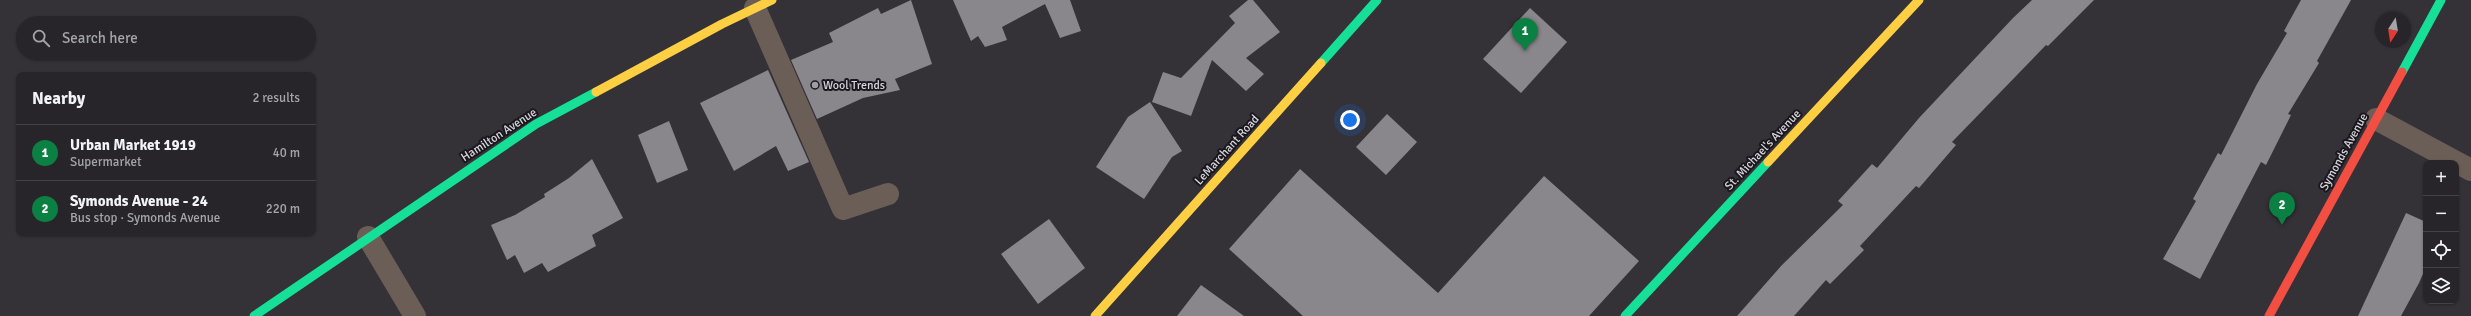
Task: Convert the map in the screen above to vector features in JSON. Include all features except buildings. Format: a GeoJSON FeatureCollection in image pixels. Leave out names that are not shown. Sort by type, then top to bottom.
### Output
{"type":"FeatureCollection","features":[{"type":"Feature","properties":{"kind":"street","name":"LeMarchant Road"},"geometry":{"type":"LineString","coordinates":[[1095,316],[1377,0]]}},
{"type":"Feature","properties":{"kind":"street","name":"St. Michael's Avenue"},"geometry":{"type":"LineString","coordinates":[[1625,316],[1919,0]]}},
{"type":"Feature","properties":{"kind":"street","name":"Symonds Avenue"},"geometry":{"type":"LineString","coordinates":[[2269,316],[2441,0]]}},
{"type":"Feature","properties":{"kind":"street"},"geometry":{"type":"LineString","coordinates":[[764,4],[843,209],[888,194]]}},
{"type":"Feature","properties":{"kind":"street","name":"Hamilton Avenue"},"geometry":{"type":"LineString","coordinates":[[254,316],[536,124],[764,4]]}},
{"type":"Feature","properties":{"kind":"street"},"geometry":{"type":"LineString","coordinates":[[2376,120],[2471,170]]}},
{"type":"Feature","properties":{"kind":"street"},"geometry":{"type":"LineString","coordinates":[[368,237],[415,316]]}},
{"type":"Feature","properties":{"kind":"traffic: fast"},"geometry":{"type":"LineString","coordinates":[[1321,63],[1377,0]]}},
{"type":"Feature","properties":{"kind":"traffic: fast"},"geometry":{"type":"LineString","coordinates":[[2402,72],[2441,0]]}},
{"type":"Feature","properties":{"kind":"traffic: fast"},"geometry":{"type":"LineString","coordinates":[[254,316],[536,124],[596,92]]}},
{"type":"Feature","properties":{"kind":"traffic: fast"},"geometry":{"type":"LineString","coordinates":[[1625,316],[1768,162]]}},
{"type":"Feature","properties":{"kind":"traffic: slow"},"geometry":{"type":"LineString","coordinates":[[596,92],[722,24],[772,0]]}},
{"type":"Feature","properties":{"kind":"traffic: slow"},"geometry":{"type":"LineString","coordinates":[[1768,162],[1919,0]]}},
{"type":"Feature","properties":{"kind":"traffic: slow"},"geometry":{"type":"LineString","coordinates":[[1095,316],[1321,63]]}},
{"type":"Feature","properties":{"kind":"traffic: jam"},"geometry":{"type":"LineString","coordinates":[[2269,316],[2402,72]]}},
{"type":"Feature","properties":{"kind":"place","name":"Urban Market 1919"},"geometry":{"type":"Point","coordinates":[1525,51]}},
{"type":"Feature","properties":{"kind":"place","name":"Wool Trends"},"geometry":{"type":"Point","coordinates":[815,85]}},
{"type":"Feature","properties":{"kind":"place","name":"Symonds Avenue - 24"},"geometry":{"type":"Point","coordinates":[2282,225]}}]}
